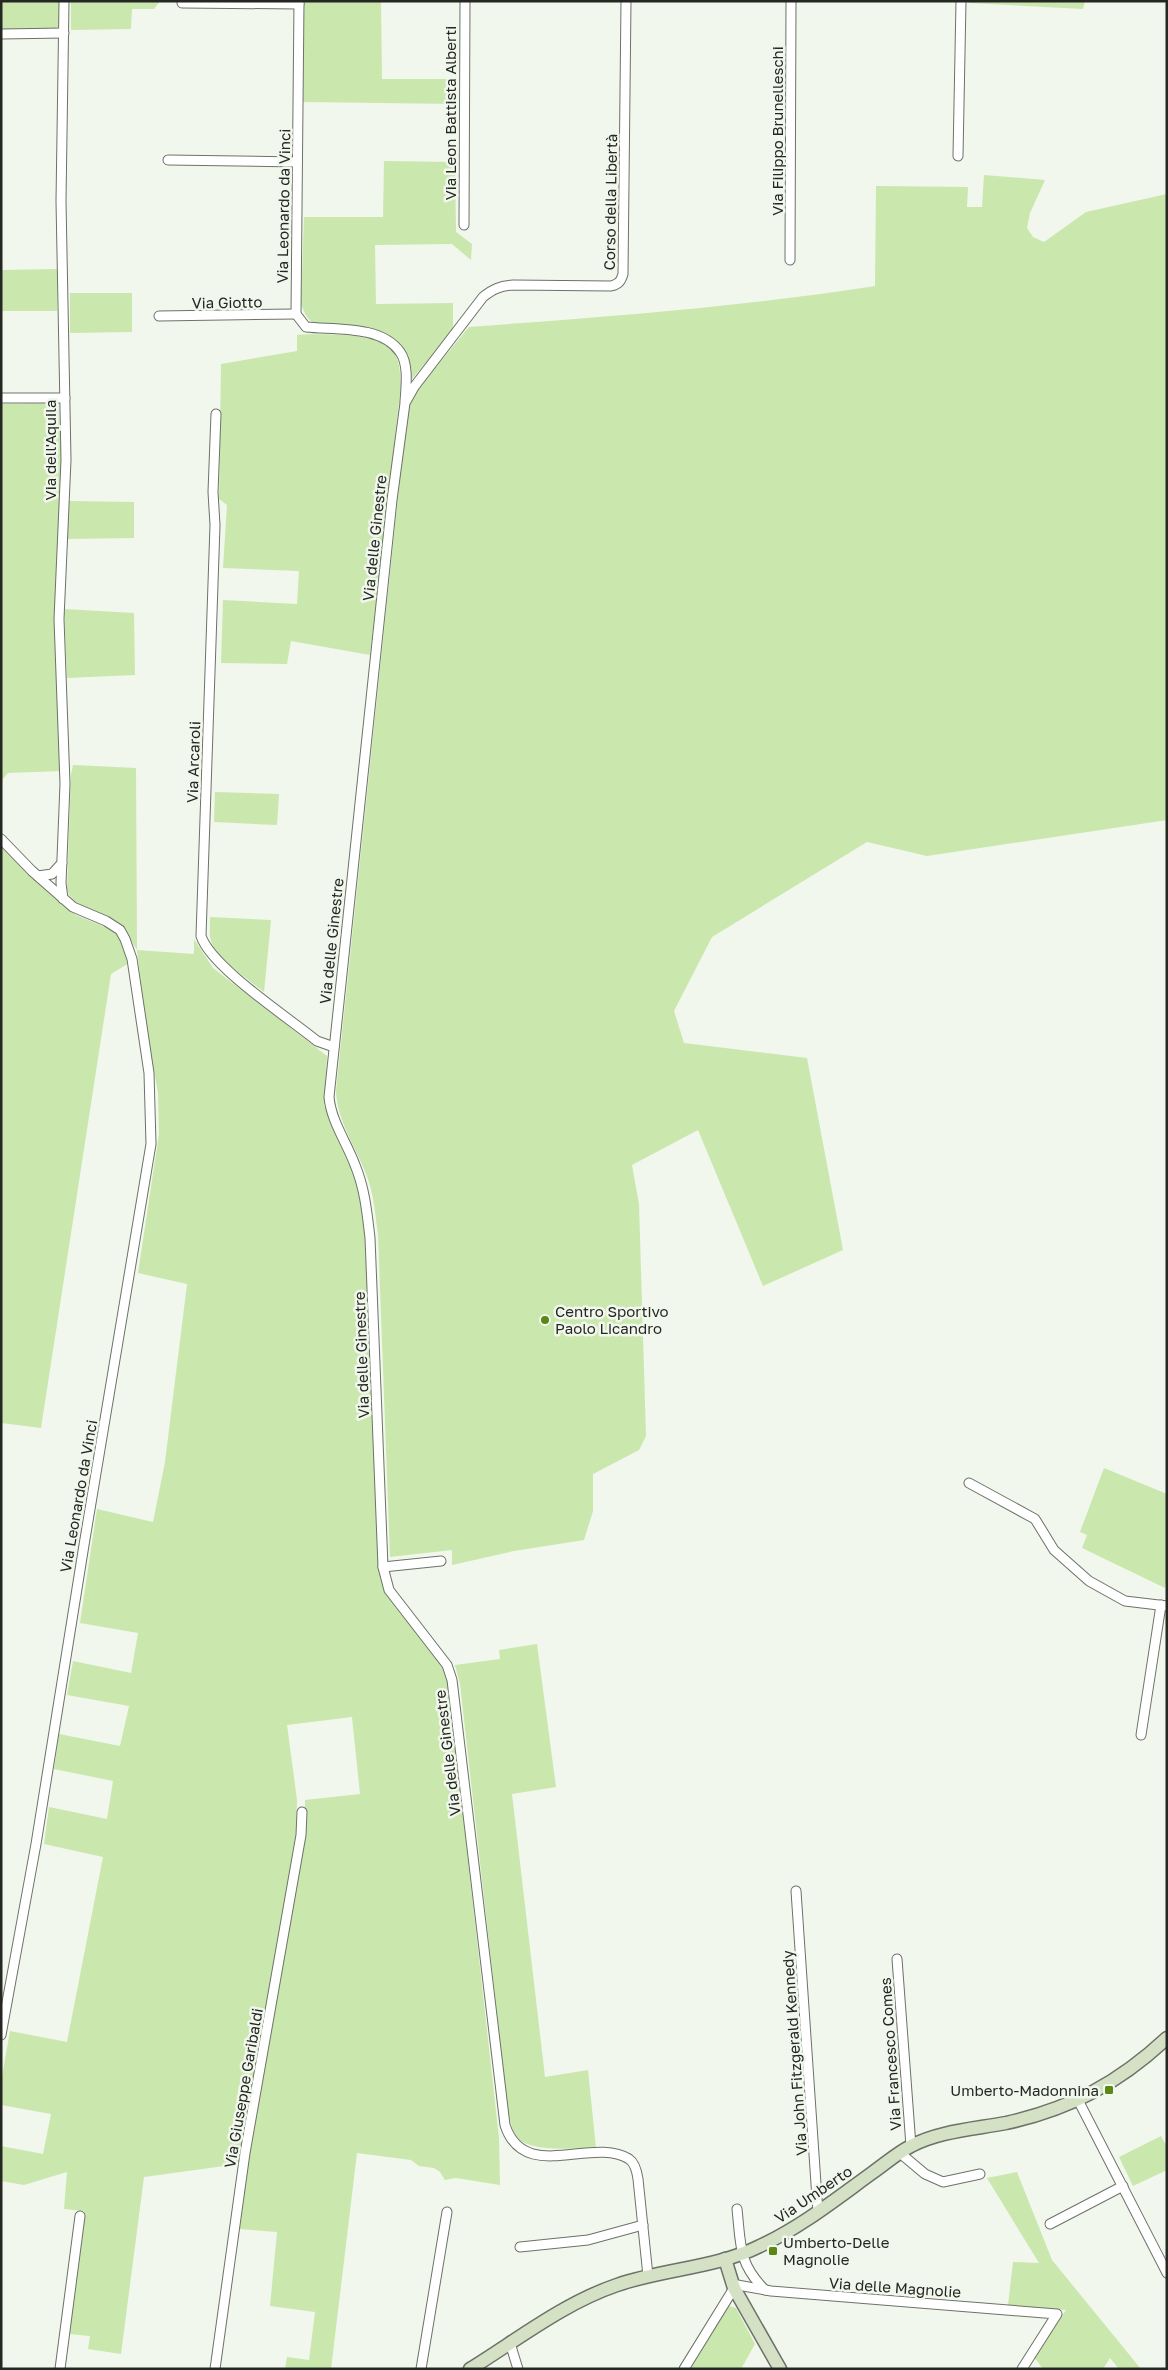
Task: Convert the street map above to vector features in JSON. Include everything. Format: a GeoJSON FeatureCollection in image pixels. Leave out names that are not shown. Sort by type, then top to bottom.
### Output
{"type":"FeatureCollection","features":[{"type":"Feature","properties":{"kind":"main road","name":"Via Umberto"},"geometry":{"type":"LineString","coordinates":[[470,2369],[485,2365],[510,2343],[583,2300],[616,2285],[742,2254],[777,2238],[818,2213],[905,2149],[946,2134],[1032,2117],[1078,2100],[1126,2074],[1167,2038]]}},
{"type":"Feature","properties":{"kind":"main road"},"geometry":{"type":"LineString","coordinates":[[724,2259],[734,2286],[780,2369]]}},
{"type":"Feature","properties":{"kind":"street","name":"Via dell'Aquila"},"geometry":{"type":"LineString","coordinates":[[63,899],[61,883],[64,784],[60,619],[66,460],[61,202],[64,1]]}},
{"type":"Feature","properties":{"kind":"street","name":"Via Leon Battista Alberti"},"geometry":{"type":"LineString","coordinates":[[464,1],[464,225]]}},
{"type":"Feature","properties":{"kind":"street","name":"Corso della Libertà"},"geometry":{"type":"LineString","coordinates":[[460,328],[483,297],[500,286],[612,286],[618,285],[621,280],[623,274],[626,1]]}},
{"type":"Feature","properties":{"kind":"street","name":"Via Filippo Brunelleschi"},"geometry":{"type":"LineString","coordinates":[[790,260],[791,1]]}},
{"type":"Feature","properties":{"kind":"street"},"geometry":{"type":"LineString","coordinates":[[958,156],[961,1]]}},
{"type":"Feature","properties":{"kind":"street"},"geometry":{"type":"LineString","coordinates":[[182,3],[299,2]]}},
{"type":"Feature","properties":{"kind":"street","name":"Via Leonardo da Vinci"},"geometry":{"type":"LineString","coordinates":[[296,314],[299,2]]}},
{"type":"Feature","properties":{"kind":"street"},"geometry":{"type":"LineString","coordinates":[[1,34],[64,33]]}},
{"type":"Feature","properties":{"kind":"street"},"geometry":{"type":"LineString","coordinates":[[168,160],[297,162]]}},
{"type":"Feature","properties":{"kind":"street"},"geometry":{"type":"LineString","coordinates":[[296,314],[306,327],[360,331],[384,339],[401,353],[405,369],[405,403]]}},
{"type":"Feature","properties":{"kind":"street","name":"Via Giotto"},"geometry":{"type":"LineString","coordinates":[[159,316],[296,314]]}},
{"type":"Feature","properties":{"kind":"street","name":"Via delle Ginestre"},"geometry":{"type":"LineString","coordinates":[[460,328],[414,387],[405,403],[391,509],[334,1047],[330,1108],[362,1184],[370,1238],[383,1567],[389,1590],[447,1665],[452,1680],[505,2125],[509,2137],[522,2150],[533,2154],[603,2154],[618,2155],[629,2160],[635,2167],[638,2179],[648,2276]]}},
{"type":"Feature","properties":{"kind":"street"},"geometry":{"type":"LineString","coordinates":[[1,398],[65,398]]}},
{"type":"Feature","properties":{"kind":"street","name":"Via Arcaroli"},"geometry":{"type":"LineString","coordinates":[[216,414],[213,492],[215,525],[201,936],[204,945],[218,962],[317,1040],[334,1047]]}},
{"type":"Feature","properties":{"kind":"street","name":"Via Leonardo da Vinci"},"geometry":{"type":"LineString","coordinates":[[1,839],[63,899],[83,913],[106,921],[120,930],[132,959],[149,1073],[151,1144],[36,1844],[1,2035]]}},
{"type":"Feature","properties":{"kind":"street"},"geometry":{"type":"LineString","coordinates":[[38,876],[52,874],[63,863]]}},
{"type":"Feature","properties":{"kind":"street"},"geometry":{"type":"LineString","coordinates":[[969,1483],[1034,1519],[1054,1550],[1089,1581],[1125,1601],[1164,1606],[1141,1735]]}},
{"type":"Feature","properties":{"kind":"street"},"geometry":{"type":"LineString","coordinates":[[383,1567],[441,1560]]}},
{"type":"Feature","properties":{"kind":"street","name":"Via Giuseppe Garibaldi"},"geometry":{"type":"LineString","coordinates":[[215,2369],[245,2154],[301,1835],[302,1812]]}},
{"type":"Feature","properties":{"kind":"street","name":"Via John Fitzgerald Kennedy"},"geometry":{"type":"LineString","coordinates":[[796,1891],[818,2213]]}},
{"type":"Feature","properties":{"kind":"street","name":"Via Francesco Comes"},"geometry":{"type":"LineString","coordinates":[[897,1959],[905,2149]]}},
{"type":"Feature","properties":{"kind":"street"},"geometry":{"type":"LineString","coordinates":[[1078,2100],[1167,2273]]}},
{"type":"Feature","properties":{"kind":"street"},"geometry":{"type":"LineString","coordinates":[[905,2149],[925,2174],[943,2182],[980,2174]]}},
{"type":"Feature","properties":{"kind":"street"},"geometry":{"type":"LineString","coordinates":[[1050,2224],[1123,2186]]}},
{"type":"Feature","properties":{"kind":"street"},"geometry":{"type":"LineString","coordinates":[[737,2209],[742,2254],[747,2270],[765,2290]]}},
{"type":"Feature","properties":{"kind":"street"},"geometry":{"type":"LineString","coordinates":[[422,2367],[447,2212]]}},
{"type":"Feature","properties":{"kind":"street"},"geometry":{"type":"LineString","coordinates":[[60,2369],[80,2216]]}},
{"type":"Feature","properties":{"kind":"street"},"geometry":{"type":"LineString","coordinates":[[520,2247],[588,2240],[643,2225]]}},
{"type":"Feature","properties":{"kind":"street"},"geometry":{"type":"LineString","coordinates":[[684,2369],[734,2286]]}},
{"type":"Feature","properties":{"kind":"street","name":"Via delle Magnolie"},"geometry":{"type":"LineString","coordinates":[[734,2286],[1057,2314],[1022,2369]]}},
{"type":"Feature","properties":{"kind":"street"},"geometry":{"type":"LineString","coordinates":[[510,2343],[518,2369]]}},
{"type":"Feature","properties":{"kind":"green space"},"geometry":{"type":"Polygon","coordinates":[[[1,1],[60,1],[60,26],[54,29],[1,30],[1,1]]]}},
{"type":"Feature","properties":{"kind":"green space"},"geometry":{"type":"Polygon","coordinates":[[[71,1],[160,1],[154,9],[132,9],[131,29],[71,30],[71,1]]]}},
{"type":"Feature","properties":{"kind":"green space"},"geometry":{"type":"Polygon","coordinates":[[[304,1],[381,1],[382,79],[457,79],[457,104],[303,102],[304,1]]]}},
{"type":"Feature","properties":{"kind":"green space"},"geometry":{"type":"Polygon","coordinates":[[[969,1],[1085,1],[1083,9],[969,3],[969,1]]]}},
{"type":"Feature","properties":{"kind":"green space"},"geometry":{"type":"Polygon","coordinates":[[[384,161],[455,162],[456,232],[472,244],[471,260],[452,244],[375,245],[376,304],[453,303],[453,331],[411,380],[405,352],[398,342],[389,336],[366,327],[314,323],[307,317],[301,304],[304,217],[383,217],[384,161]]]}},
{"type":"Feature","properties":{"kind":"green space"},"geometry":{"type":"Polygon","coordinates":[[[984,175],[1045,180],[1030,213],[1027,228],[1033,237],[1044,242],[1086,212],[1167,194],[1167,820],[927,856],[867,842],[712,937],[674,1011],[684,1043],[807,1058],[843,1250],[763,1286],[698,1130],[632,1165],[639,1204],[646,1436],[639,1450],[593,1474],[593,1511],[584,1540],[514,1551],[452,1565],[452,1550],[390,1557],[378,1234],[369,1181],[343,1123],[336,1091],[407,410],[417,390],[469,327],[723,306],[875,286],[876,186],[968,187],[967,207],[982,207],[984,175]]]}},
{"type":"Feature","properties":{"kind":"green space"},"geometry":{"type":"Polygon","coordinates":[[[57,269],[57,311],[1,311],[1,270],[57,269]]]}},
{"type":"Feature","properties":{"kind":"green space"},"geometry":{"type":"Polygon","coordinates":[[[70,293],[132,293],[132,332],[70,333],[70,293]]]}},
{"type":"Feature","properties":{"kind":"green space"},"geometry":{"type":"Polygon","coordinates":[[[297,335],[358,336],[381,343],[390,348],[396,356],[399,366],[401,384],[370,655],[291,641],[287,664],[221,663],[223,600],[297,604],[299,571],[223,568],[227,505],[219,499],[221,364],[297,351],[297,335]]]}},
{"type":"Feature","properties":{"kind":"green space"},"geometry":{"type":"Polygon","coordinates":[[[58,403],[62,461],[57,616],[61,771],[8,773],[1,781],[2,404],[58,403]]]}},
{"type":"Feature","properties":{"kind":"green space"},"geometry":{"type":"Polygon","coordinates":[[[68,501],[134,502],[134,538],[66,539],[68,501]]]}},
{"type":"Feature","properties":{"kind":"green space"},"geometry":{"type":"Polygon","coordinates":[[[64,609],[134,613],[135,675],[67,678],[64,609]]]}},
{"type":"Feature","properties":{"kind":"green space"},"geometry":{"type":"Polygon","coordinates":[[[73,765],[136,768],[137,950],[121,925],[105,916],[80,907],[69,895],[67,889],[71,775],[73,765]]]}},
{"type":"Feature","properties":{"kind":"green space"},"geometry":{"type":"Polygon","coordinates":[[[215,792],[279,794],[277,825],[214,822],[215,792]]]}},
{"type":"Feature","properties":{"kind":"green space"},"geometry":{"type":"Polygon","coordinates":[[[1,844],[56,899],[76,915],[112,930],[119,937],[129,963],[111,974],[41,1428],[1,1423],[1,844]]]}},
{"type":"Feature","properties":{"kind":"green space"},"geometry":{"type":"Polygon","coordinates":[[[210,917],[271,920],[264,992],[219,954],[211,941],[210,917]]]}},
{"type":"Feature","properties":{"kind":"green space"},"geometry":{"type":"Polygon","coordinates":[[[194,939],[213,968],[327,1056],[324,1105],[358,1185],[365,1238],[379,1571],[391,1601],[432,1651],[448,1680],[499,2138],[500,2185],[456,2178],[445,2180],[440,2172],[434,2168],[419,2166],[411,2160],[357,2153],[331,2369],[285,2369],[287,2357],[309,2360],[315,2312],[270,2306],[277,2232],[239,2229],[247,2165],[305,1836],[305,1800],[360,1794],[352,1717],[287,1725],[297,1800],[296,1833],[239,2164],[144,2177],[121,2354],[88,2349],[90,2336],[69,2334],[84,2211],[64,2209],[67,2172],[24,2185],[1,2181],[1,2146],[43,2154],[51,2114],[1,2105],[1,2082],[10,2031],[67,2042],[103,1857],[44,1844],[49,1807],[107,1819],[113,1781],[54,1769],[59,1734],[120,1746],[129,1706],[67,1695],[73,1661],[131,1673],[138,1633],[80,1623],[97,1509],[153,1522],[165,1462],[187,1284],[138,1273],[159,1134],[158,1093],[146,1027],[137,950],[194,954],[194,939]]]}},
{"type":"Feature","properties":{"kind":"green space"},"geometry":{"type":"Polygon","coordinates":[[[1104,1468],[1167,1494],[1167,1575],[1165,1588],[1082,1548],[1087,1535],[1080,1532],[1104,1468]]]}},
{"type":"Feature","properties":{"kind":"green space"},"geometry":{"type":"Polygon","coordinates":[[[537,1644],[556,1787],[512,1794],[545,2077],[588,2070],[596,2148],[542,2148],[523,2142],[517,2137],[511,2124],[460,1684],[455,1665],[500,1659],[499,1650],[537,1644]]]}},
{"type":"Feature","properties":{"kind":"green space"},"geometry":{"type":"Polygon","coordinates":[[[1161,2136],[1167,2147],[1167,2170],[1133,2186],[1119,2157],[1161,2136]]]}},
{"type":"Feature","properties":{"kind":"green space"},"geometry":{"type":"Polygon","coordinates":[[[1017,2172],[1052,2260],[1141,2369],[1119,2369],[1110,2358],[1103,2369],[1043,2369],[1034,2357],[1066,2310],[1008,2305],[1013,2262],[1039,2263],[987,2178],[1017,2172]]]}},
{"type":"Feature","properties":{"kind":"green space"},"geometry":{"type":"Polygon","coordinates":[[[729,2306],[736,2308],[755,2344],[741,2369],[689,2369],[729,2306]]]}},
{"type":"Feature","properties":{"kind":"place","name":"Centro Sportivo Paolo Licandro"},"geometry":{"type":"Point","coordinates":[545,1320]}},
{"type":"Feature","properties":{"kind":"place","name":"Umberto-Madonnina"},"geometry":{"type":"Point","coordinates":[1109,2090]}},
{"type":"Feature","properties":{"kind":"place","name":"Umberto-Delle Magnolie"},"geometry":{"type":"Point","coordinates":[773,2251]}}]}
